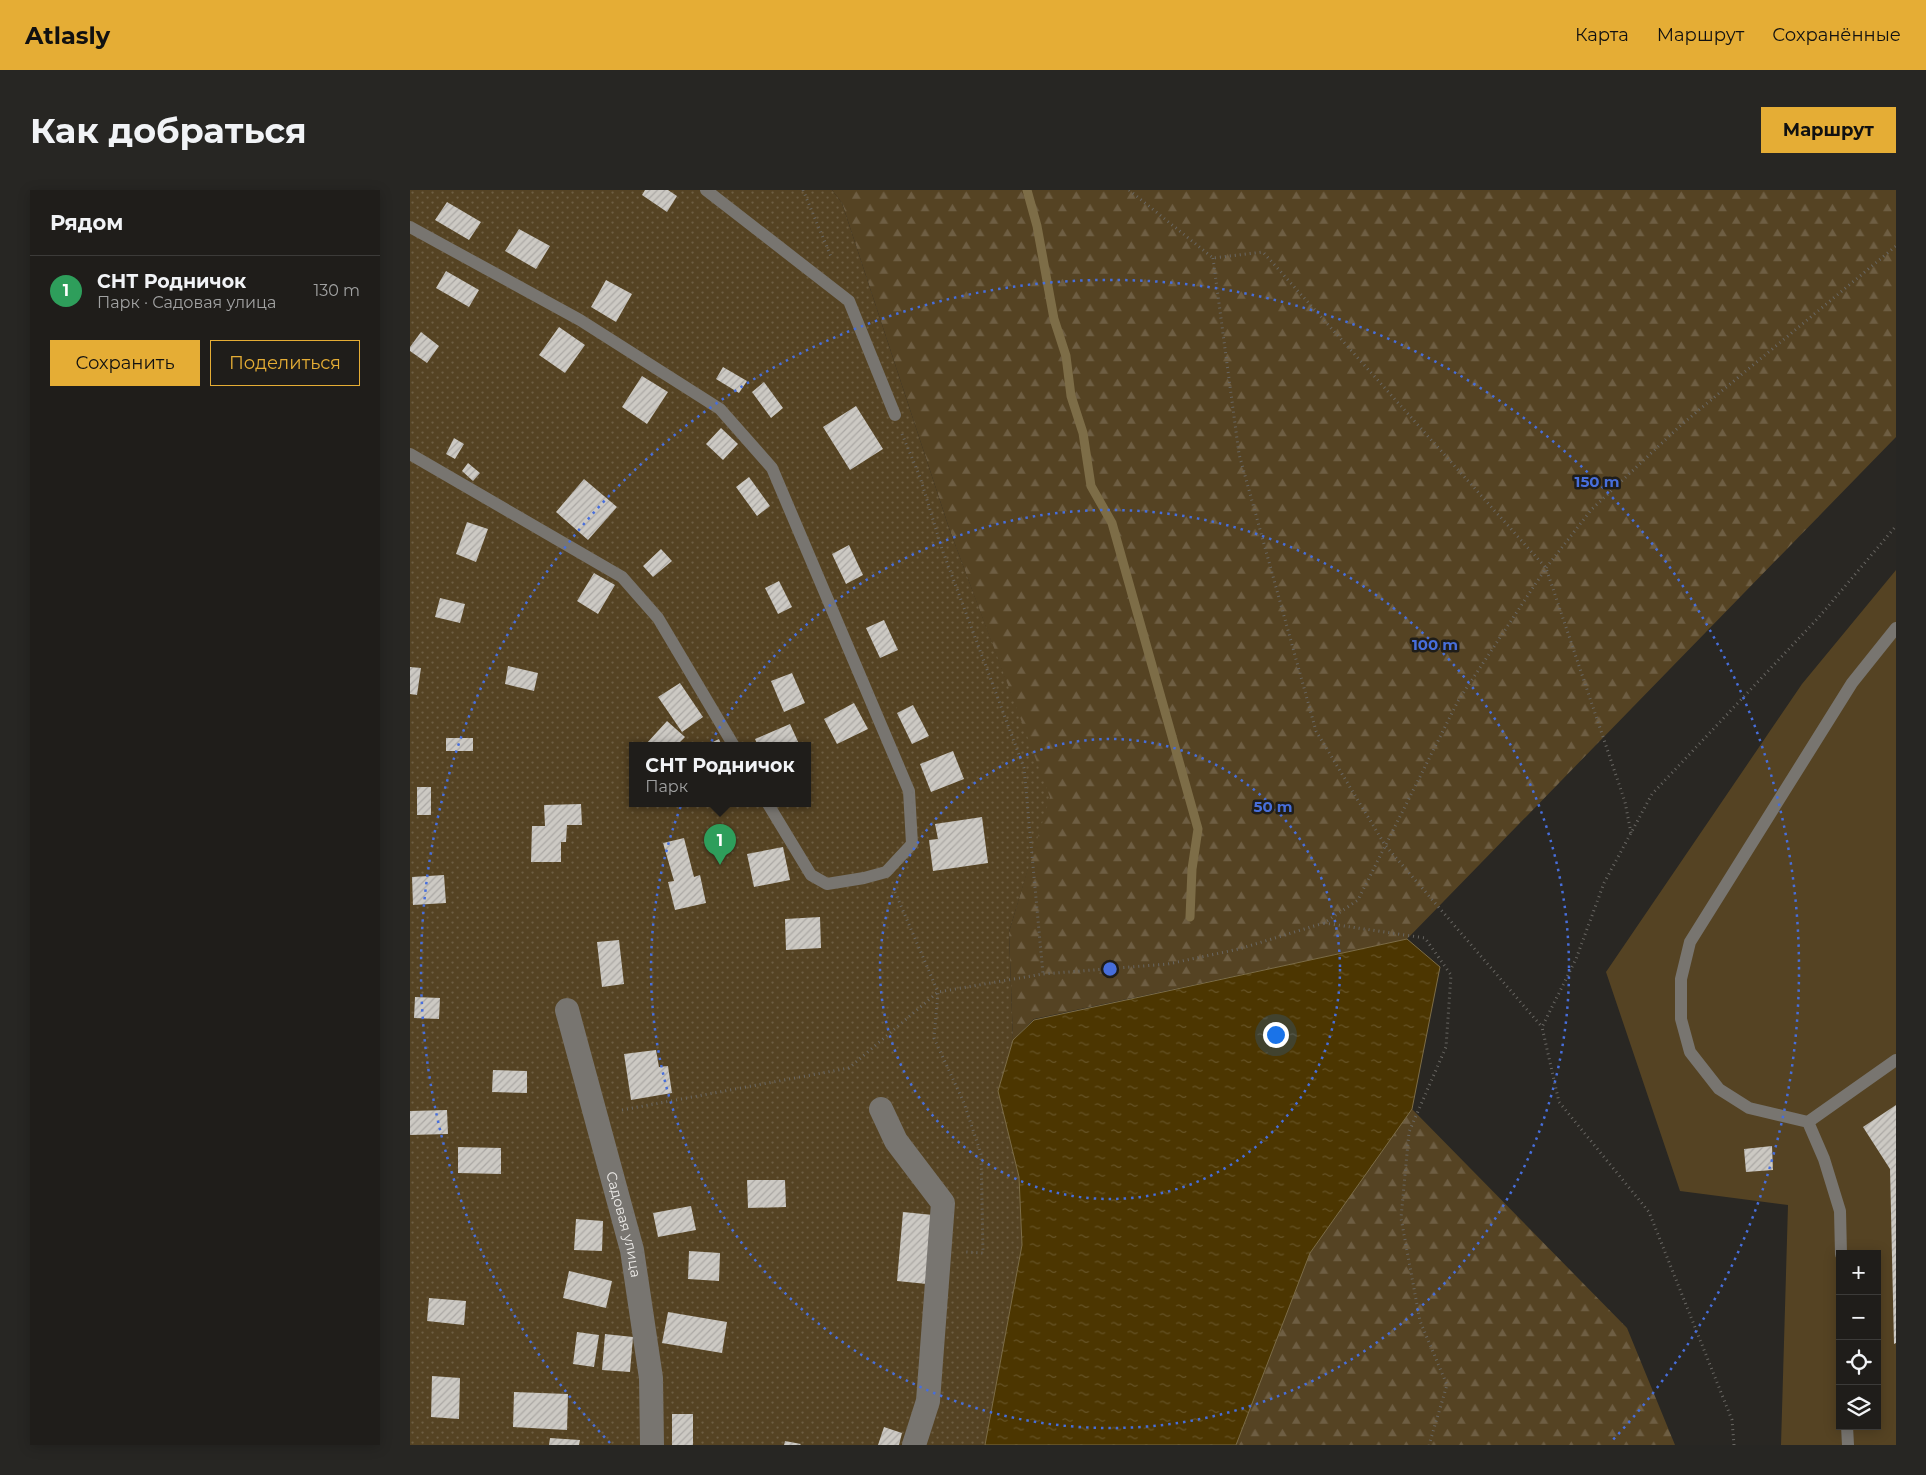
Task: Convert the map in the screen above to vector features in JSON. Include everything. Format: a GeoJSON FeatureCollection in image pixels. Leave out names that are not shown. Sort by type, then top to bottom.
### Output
{"type":"FeatureCollection","features":[{"type":"Feature","properties":{"kind":"street","name":"Садовая улица"},"geometry":{"type":"LineString","coordinates":[[567,1010],[632,1250],[650,1378],[652,1445]]}},
{"type":"Feature","properties":{"kind":"street"},"geometry":{"type":"LineString","coordinates":[[881,1109],[896,1141],[943,1203],[928,1401],[914,1445]]}},
{"type":"Feature","properties":{"kind":"lane"},"geometry":{"type":"LineString","coordinates":[[706,190],[849,301],[894,415]]}},
{"type":"Feature","properties":{"kind":"lane"},"geometry":{"type":"LineString","coordinates":[[410,227],[580,320],[720,409],[772,468],[909,791],[912,844],[886,872],[828,884],[811,875],[770,807]]}},
{"type":"Feature","properties":{"kind":"lane"},"geometry":{"type":"LineString","coordinates":[[410,454],[622,577],[658,618],[732,742]]}},
{"type":"Feature","properties":{"kind":"lane"},"geometry":{"type":"LineString","coordinates":[[1896,628],[1852,684],[1690,942],[1681,979],[1681,1019],[1690,1052],[1719,1088],[1749,1108],[1808,1122],[1896,1060]]}},
{"type":"Feature","properties":{"kind":"lane"},"geometry":{"type":"LineString","coordinates":[[1808,1122],[1824,1159],[1840,1211],[1841,1250]]}},
{"type":"Feature","properties":{"kind":"lane"},"geometry":{"type":"LineString","coordinates":[[1847,1430],[1848,1445]]}},
{"type":"Feature","properties":{"kind":"path"},"geometry":{"type":"LineString","coordinates":[[804,190],[849,301]]}},
{"type":"Feature","properties":{"kind":"path"},"geometry":{"type":"LineString","coordinates":[[1129,190],[1214,258],[1239,454],[1316,731],[1385,845],[1542,1027],[1559,1102],[1649,1212],[1732,1420],[1734,1445]]}},
{"type":"Feature","properties":{"kind":"path"},"geometry":{"type":"LineString","coordinates":[[595,1115],[849,1068],[938,992],[1043,974],[1168,964],[1239,949],[1324,923],[1358,900],[1458,701],[1546,568],[1591,510],[1681,424],[1896,246]]}},
{"type":"Feature","properties":{"kind":"path"},"geometry":{"type":"LineString","coordinates":[[1214,258],[1263,252],[1546,568],[1624,802],[1631,834]]}},
{"type":"Feature","properties":{"kind":"path"},"geometry":{"type":"LineString","coordinates":[[894,415],[920,478],[942,549],[1024,768],[1043,974]]}},
{"type":"Feature","properties":{"kind":"path"},"geometry":{"type":"LineString","coordinates":[[1542,1027],[1576,959],[1604,883],[1652,794],[1819,617],[1896,526]]}},
{"type":"Feature","properties":{"kind":"path"},"geometry":{"type":"LineString","coordinates":[[886,872],[938,992],[934,1038],[964,1103],[981,1154],[983,1252]]}},
{"type":"Feature","properties":{"kind":"path"},"geometry":{"type":"LineString","coordinates":[[1324,923],[1425,938],[1451,975],[1446,1047],[1410,1132],[1401,1218],[1420,1321],[1446,1385],[1429,1445]]}},
{"type":"Feature","properties":{"kind":"green space"},"geometry":{"type":"Polygon","coordinates":[[[410,190],[832,190],[842,203],[949,528],[1050,797],[1009,932],[1013,1040],[998,1091],[1019,1177],[1022,1245],[985,1445],[410,1445],[410,190]]]}},
{"type":"Feature","properties":{"kind":"green space"},"geometry":{"type":"Polygon","coordinates":[[[832,190],[1896,190],[1896,437],[1407,939],[1034,1019],[1013,1040],[1009,932],[1049,797],[949,528],[842,203],[832,190]]]}},
{"type":"Feature","properties":{"kind":"green space"},"geometry":{"type":"Polygon","coordinates":[[[1896,570],[1896,1445],[1781,1445],[1788,1205],[1680,1191],[1606,972],[1802,684],[1896,570]]]}},
{"type":"Feature","properties":{"kind":"green space"},"geometry":{"type":"Polygon","coordinates":[[[1412,1109],[1627,1328],[1675,1445],[1236,1445],[1310,1253],[1412,1109]]]}},
{"type":"Feature","properties":{"kind":"water"},"geometry":{"type":"Polygon","coordinates":[[[1407,939],[1440,967],[1412,1109],[1310,1253],[1236,1445],[985,1445],[1022,1245],[1019,1177],[998,1091],[1013,1040],[1034,1020],[1407,939]]]}},
{"type":"Feature","properties":{"kind":"building"},"geometry":{"type":"Polygon","coordinates":[[[645,190],[668,190],[677,196],[667,212],[642,195],[645,190]]]}},
{"type":"Feature","properties":{"kind":"building"},"geometry":{"type":"Polygon","coordinates":[[[447,202],[481,222],[469,240],[435,220],[447,202]]]}},
{"type":"Feature","properties":{"kind":"building"},"geometry":{"type":"Polygon","coordinates":[[[519,229],[550,246],[536,269],[505,251],[519,229]]]}},
{"type":"Feature","properties":{"kind":"building"},"geometry":{"type":"Polygon","coordinates":[[[446,271],[479,290],[469,307],[436,288],[446,271]]]}},
{"type":"Feature","properties":{"kind":"building"},"geometry":{"type":"Polygon","coordinates":[[[606,280],[632,294],[616,322],[591,307],[606,280]]]}},
{"type":"Feature","properties":{"kind":"building"},"geometry":{"type":"Polygon","coordinates":[[[559,327],[585,345],[565,373],[539,355],[559,327]]]}},
{"type":"Feature","properties":{"kind":"building"},"geometry":{"type":"Polygon","coordinates":[[[421,332],[439,346],[427,363],[410,351],[410,347],[421,332]]]}},
{"type":"Feature","properties":{"kind":"building"},"geometry":{"type":"Polygon","coordinates":[[[723,367],[747,381],[739,393],[716,379],[723,367]]]}},
{"type":"Feature","properties":{"kind":"building"},"geometry":{"type":"Polygon","coordinates":[[[642,376],[668,392],[647,424],[622,407],[642,376]]]}},
{"type":"Feature","properties":{"kind":"building"},"geometry":{"type":"Polygon","coordinates":[[[764,382],[783,408],[771,418],[752,392],[764,382]]]}},
{"type":"Feature","properties":{"kind":"building"},"geometry":{"type":"Polygon","coordinates":[[[856,406],[883,449],[850,470],[823,427],[856,406]]]}},
{"type":"Feature","properties":{"kind":"building"},"geometry":{"type":"Polygon","coordinates":[[[721,428],[738,444],[723,460],[706,444],[721,428]]]}},
{"type":"Feature","properties":{"kind":"building"},"geometry":{"type":"Polygon","coordinates":[[[454,438],[464,444],[455,459],[446,454],[454,438]]]}},
{"type":"Feature","properties":{"kind":"building"},"geometry":{"type":"Polygon","coordinates":[[[468,463],[480,473],[473,481],[462,471],[468,463]]]}},
{"type":"Feature","properties":{"kind":"building"},"geometry":{"type":"Polygon","coordinates":[[[749,477],[770,506],[757,516],[736,487],[749,477]]]}},
{"type":"Feature","properties":{"kind":"building"},"geometry":{"type":"Polygon","coordinates":[[[584,479],[617,507],[588,540],[556,512],[584,479]]]}},
{"type":"Feature","properties":{"kind":"building"},"geometry":{"type":"Polygon","coordinates":[[[467,522],[488,529],[476,562],[456,554],[467,522]]]}},
{"type":"Feature","properties":{"kind":"building"},"geometry":{"type":"Polygon","coordinates":[[[849,545],[863,575],[846,584],[832,554],[849,545]]]}},
{"type":"Feature","properties":{"kind":"building"},"geometry":{"type":"Polygon","coordinates":[[[661,549],[672,561],[653,577],[643,566],[661,549]]]}},
{"type":"Feature","properties":{"kind":"building"},"geometry":{"type":"Polygon","coordinates":[[[594,573],[615,585],[598,614],[577,601],[594,573]]]}},
{"type":"Feature","properties":{"kind":"building"},"geometry":{"type":"Polygon","coordinates":[[[779,581],[792,607],[778,614],[765,588],[779,581]]]}},
{"type":"Feature","properties":{"kind":"building"},"geometry":{"type":"Polygon","coordinates":[[[440,598],[465,604],[460,623],[435,617],[440,598]]]}},
{"type":"Feature","properties":{"kind":"building"},"geometry":{"type":"Polygon","coordinates":[[[884,620],[898,650],[880,658],[866,628],[884,620]]]}},
{"type":"Feature","properties":{"kind":"building"},"geometry":{"type":"Polygon","coordinates":[[[508,666],[538,673],[534,691],[505,684],[508,666]]]}},
{"type":"Feature","properties":{"kind":"building"},"geometry":{"type":"Polygon","coordinates":[[[410,667],[421,668],[417,695],[410,694],[410,667]]]}},
{"type":"Feature","properties":{"kind":"building"},"geometry":{"type":"Polygon","coordinates":[[[792,673],[805,703],[784,712],[771,681],[792,673]]]}},
{"type":"Feature","properties":{"kind":"building"},"geometry":{"type":"Polygon","coordinates":[[[680,683],[703,717],[682,732],[658,697],[680,683]]]}},
{"type":"Feature","properties":{"kind":"building"},"geometry":{"type":"Polygon","coordinates":[[[854,703],[868,729],[837,744],[824,719],[854,703]]]}},
{"type":"Feature","properties":{"kind":"building"},"geometry":{"type":"Polygon","coordinates":[[[913,705],[929,736],[912,744],[897,713],[913,705]]]}},
{"type":"Feature","properties":{"kind":"building"},"geometry":{"type":"Polygon","coordinates":[[[667,721],[685,737],[680,742],[648,742],[667,721]]]}},
{"type":"Feature","properties":{"kind":"building"},"geometry":{"type":"Polygon","coordinates":[[[790,724],[798,742],[756,742],[755,739],[790,724]]]}},
{"type":"Feature","properties":{"kind":"building"},"geometry":{"type":"Polygon","coordinates":[[[446,738],[473,738],[473,751],[446,751],[446,738]]]}},
{"type":"Feature","properties":{"kind":"building"},"geometry":{"type":"Polygon","coordinates":[[[953,751],[964,779],[931,792],[920,764],[953,751]]]}},
{"type":"Feature","properties":{"kind":"building"},"geometry":{"type":"Polygon","coordinates":[[[417,787],[431,787],[431,815],[417,815],[417,787]]]}},
{"type":"Feature","properties":{"kind":"building"},"geometry":{"type":"Polygon","coordinates":[[[581,804],[582,825],[567,825],[566,842],[561,842],[561,862],[531,862],[532,826],[545,826],[544,805],[581,804]]]}},
{"type":"Feature","properties":{"kind":"building"},"geometry":{"type":"Polygon","coordinates":[[[982,817],[988,863],[933,871],[929,840],[938,839],[935,824],[982,817]]]}},
{"type":"Feature","properties":{"kind":"building"},"geometry":{"type":"Polygon","coordinates":[[[684,838],[694,877],[700,875],[706,903],[675,910],[668,882],[674,881],[663,843],[684,838]]]}},
{"type":"Feature","properties":{"kind":"building"},"geometry":{"type":"Polygon","coordinates":[[[783,847],[790,880],[754,887],[747,854],[783,847]]]}},
{"type":"Feature","properties":{"kind":"building"},"geometry":{"type":"Polygon","coordinates":[[[444,875],[446,903],[413,905],[412,877],[444,875]]]}},
{"type":"Feature","properties":{"kind":"building"},"geometry":{"type":"Polygon","coordinates":[[[820,917],[821,948],[786,950],[785,919],[820,917]]]}},
{"type":"Feature","properties":{"kind":"building"},"geometry":{"type":"Polygon","coordinates":[[[619,940],[624,984],[602,987],[597,942],[619,940]]]}},
{"type":"Feature","properties":{"kind":"building"},"geometry":{"type":"Polygon","coordinates":[[[415,997],[440,998],[439,1019],[414,1018],[415,997]]]}},
{"type":"Feature","properties":{"kind":"building"},"geometry":{"type":"Polygon","coordinates":[[[656,1050],[659,1067],[668,1066],[672,1093],[631,1100],[624,1054],[656,1050]]]}},
{"type":"Feature","properties":{"kind":"building"},"geometry":{"type":"Polygon","coordinates":[[[493,1070],[527,1071],[527,1093],[492,1092],[493,1070]]]}},
{"type":"Feature","properties":{"kind":"building"},"geometry":{"type":"Polygon","coordinates":[[[1896,1105],[1896,1343],[1894,1344],[1890,1169],[1863,1127],[1896,1105]]]}},
{"type":"Feature","properties":{"kind":"building"},"geometry":{"type":"Polygon","coordinates":[[[447,1110],[448,1134],[410,1135],[410,1111],[447,1110]]]}},
{"type":"Feature","properties":{"kind":"building"},"geometry":{"type":"Polygon","coordinates":[[[1772,1146],[1773,1170],[1746,1172],[1744,1149],[1772,1146]]]}},
{"type":"Feature","properties":{"kind":"building"},"geometry":{"type":"Polygon","coordinates":[[[458,1147],[501,1148],[501,1174],[458,1173],[458,1147]]]}},
{"type":"Feature","properties":{"kind":"building"},"geometry":{"type":"Polygon","coordinates":[[[747,1180],[785,1180],[786,1207],[748,1208],[747,1180]]]}},
{"type":"Feature","properties":{"kind":"building"},"geometry":{"type":"Polygon","coordinates":[[[691,1206],[696,1230],[658,1237],[653,1213],[691,1206]]]}},
{"type":"Feature","properties":{"kind":"building"},"geometry":{"type":"Polygon","coordinates":[[[903,1212],[933,1215],[927,1284],[897,1281],[903,1212]]]}},
{"type":"Feature","properties":{"kind":"building"},"geometry":{"type":"Polygon","coordinates":[[[576,1219],[603,1221],[602,1251],[574,1250],[576,1219]]]}},
{"type":"Feature","properties":{"kind":"building"},"geometry":{"type":"Polygon","coordinates":[[[689,1251],[720,1253],[719,1281],[688,1279],[689,1251]]]}},
{"type":"Feature","properties":{"kind":"building"},"geometry":{"type":"Polygon","coordinates":[[[569,1271],[612,1281],[606,1308],[563,1298],[569,1271]]]}},
{"type":"Feature","properties":{"kind":"building"},"geometry":{"type":"Polygon","coordinates":[[[429,1298],[466,1301],[464,1325],[427,1321],[429,1298]]]}},
{"type":"Feature","properties":{"kind":"building"},"geometry":{"type":"Polygon","coordinates":[[[668,1312],[727,1322],[722,1353],[662,1343],[668,1312]]]}},
{"type":"Feature","properties":{"kind":"building"},"geometry":{"type":"Polygon","coordinates":[[[577,1332],[599,1335],[594,1367],[573,1364],[577,1332]]]}},
{"type":"Feature","properties":{"kind":"building"},"geometry":{"type":"Polygon","coordinates":[[[605,1334],[633,1337],[630,1372],[602,1370],[605,1334]]]}},
{"type":"Feature","properties":{"kind":"building"},"geometry":{"type":"Polygon","coordinates":[[[432,1376],[460,1378],[459,1419],[431,1417],[432,1376]]]}},
{"type":"Feature","properties":{"kind":"building"},"geometry":{"type":"Polygon","coordinates":[[[514,1392],[568,1394],[567,1430],[513,1427],[514,1392]]]}},
{"type":"Feature","properties":{"kind":"building"},"geometry":{"type":"Polygon","coordinates":[[[672,1414],[693,1414],[693,1445],[672,1445],[672,1414]]]}},
{"type":"Feature","properties":{"kind":"building"},"geometry":{"type":"Polygon","coordinates":[[[884,1427],[902,1433],[899,1445],[878,1445],[884,1427]]]}},
{"type":"Feature","properties":{"kind":"building"},"geometry":{"type":"Polygon","coordinates":[[[550,1438],[580,1440],[579,1445],[549,1445],[550,1438]]]}},
{"type":"Feature","properties":{"kind":"building"},"geometry":{"type":"Polygon","coordinates":[[[785,1441],[801,1444],[784,1445],[785,1441]]]}},
{"type":"Feature","properties":{"kind":"waterway"},"geometry":{"type":"LineString","coordinates":[[1027,190],[1037,226],[1054,319],[1066,356],[1071,396],[1083,433],[1091,486],[1112,523],[1198,829],[1192,869],[1190,917]]}},
{"type":"Feature","properties":{"kind":"place","name":"СНТ Родничок"},"geometry":{"type":"Point","coordinates":[720,865]}}]}
